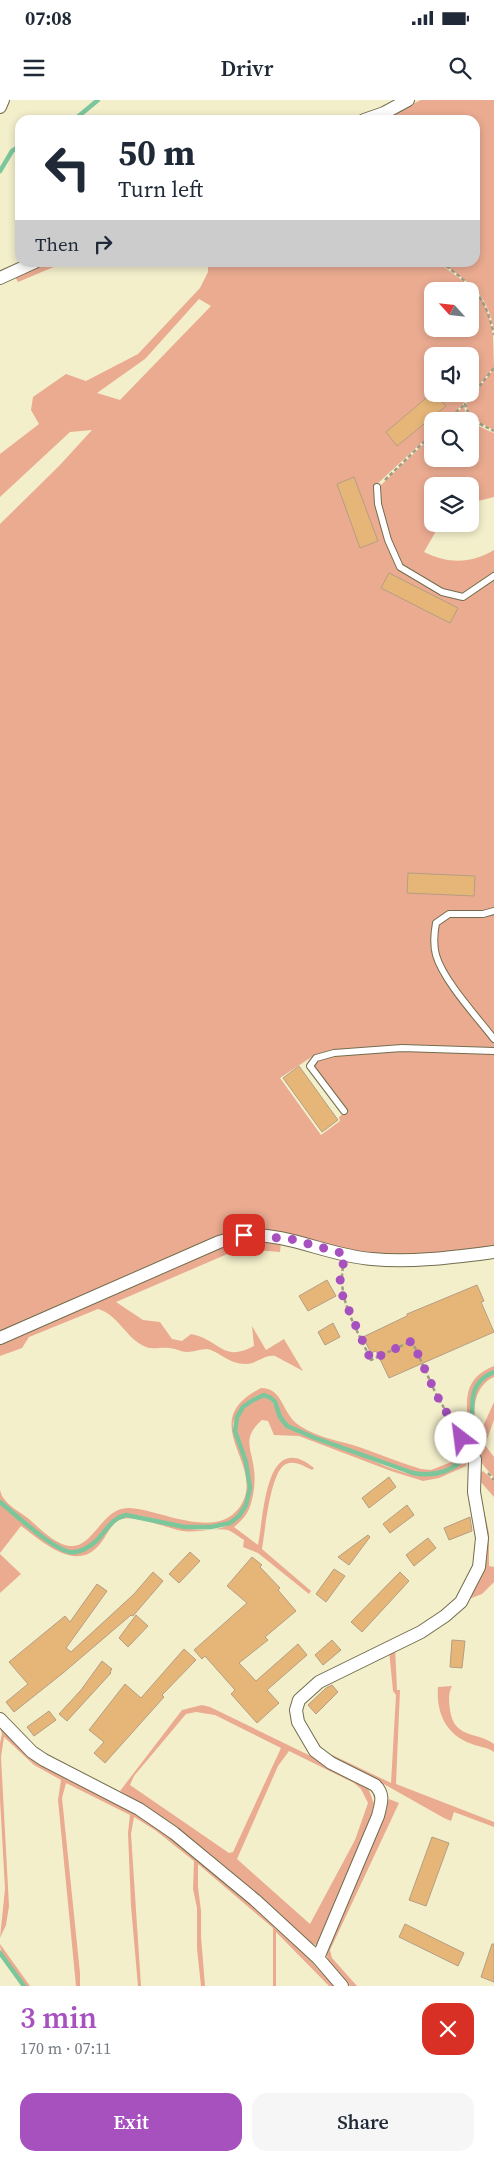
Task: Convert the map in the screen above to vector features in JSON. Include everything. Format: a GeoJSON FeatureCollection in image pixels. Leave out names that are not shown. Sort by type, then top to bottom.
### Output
{"type":"FeatureCollection","features":[{"type":"Feature","properties":{"kind":"street"},"geometry":{"type":"LineString","coordinates":[[0,107],[3,100]]}},
{"type":"Feature","properties":{"kind":"street"},"geometry":{"type":"LineString","coordinates":[[378,115],[408,100]]}},
{"type":"Feature","properties":{"kind":"street"},"geometry":{"type":"LineString","coordinates":[[0,278],[24,267]]}},
{"type":"Feature","properties":{"kind":"street"},"geometry":{"type":"LineString","coordinates":[[0,1338],[220,1242],[244,1235],[291,1239],[345,1254],[372,1259],[405,1259],[494,1252]]}},
{"type":"Feature","properties":{"kind":"street"},"geometry":{"type":"LineString","coordinates":[[318,1958],[378,1816],[382,1799],[380,1790],[375,1785],[331,1763],[315,1751],[301,1728],[296,1710],[299,1700],[319,1682],[363,1658],[421,1632],[445,1616],[461,1602],[479,1567],[482,1538],[474,1492],[475,1459]]}},
{"type":"Feature","properties":{"kind":"street"},"geometry":{"type":"LineString","coordinates":[[0,1719],[32,1752],[44,1760],[139,1809],[174,1833],[255,1900],[318,1958],[342,1986]]}},
{"type":"Feature","properties":{"kind":"lane"},"geometry":{"type":"LineString","coordinates":[[377,487],[378,504],[388,540],[400,567],[442,592],[463,597],[494,576]]}},
{"type":"Feature","properties":{"kind":"lane"},"geometry":{"type":"LineString","coordinates":[[494,911],[483,914],[449,914],[436,924],[434,938],[436,954],[441,968],[494,1039]]}},
{"type":"Feature","properties":{"kind":"lane"},"geometry":{"type":"LineString","coordinates":[[344,1111],[310,1066],[316,1058],[334,1053],[402,1048],[494,1051]]}},
{"type":"Feature","properties":{"kind":"path"},"geometry":{"type":"LineString","coordinates":[[447,267],[471,286],[484,301],[490,316],[494,335]]}},
{"type":"Feature","properties":{"kind":"path"},"geometry":{"type":"LineString","coordinates":[[456,412],[465,404],[494,368]]}},
{"type":"Feature","properties":{"kind":"path"},"geometry":{"type":"LineString","coordinates":[[465,404],[467,413],[475,422],[494,431]]}},
{"type":"Feature","properties":{"kind":"path"},"geometry":{"type":"LineString","coordinates":[[377,487],[424,442]]}},
{"type":"Feature","properties":{"kind":"path"},"geometry":{"type":"LineString","coordinates":[[345,1254],[340,1281],[343,1297],[371,1360],[412,1341],[436,1394],[475,1459]]}},
{"type":"Feature","properties":{"kind":"shaded area"},"geometry":{"type":"Polygon","coordinates":[[[421,100],[494,100],[494,330],[487,307],[479,294],[479,282],[467,282],[447,267],[480,267],[480,115],[390,115],[421,100]]]}},
{"type":"Feature","properties":{"kind":"shaded area"},"geometry":{"type":"Polygon","coordinates":[[[32,267],[54,267],[18,282],[14,275],[32,267]]]}},
{"type":"Feature","properties":{"kind":"shaded area"},"geometry":{"type":"Polygon","coordinates":[[[208,267],[444,267],[464,282],[424,282],[424,338],[479,338],[479,296],[483,301],[493,335],[494,367],[479,385],[479,347],[424,347],[424,402],[465,402],[455,412],[424,412],[424,440],[375,486],[376,505],[386,541],[399,569],[441,594],[464,599],[494,579],[494,909],[483,912],[448,912],[434,922],[432,940],[435,957],[445,978],[494,1042],[494,1050],[403,1046],[334,1051],[313,1056],[280,1078],[321,1135],[340,1121],[339,1117],[345,1112],[312,1067],[317,1059],[334,1054],[402,1050],[494,1053],[494,1249],[417,1256],[376,1257],[291,1237],[247,1229],[202,1243],[0,1332],[0,524],[59,466],[92,430],[70,432],[0,497],[0,454],[39,424],[31,410],[33,397],[66,374],[86,381],[138,354],[200,288],[208,272],[208,267]],[[199,299],[145,359],[97,393],[120,400],[211,306],[199,299]]]}},
{"type":"Feature","properties":{"kind":"shaded area"},"geometry":{"type":"Polygon","coordinates":[[[494,369],[494,430],[479,422],[479,412],[470,412],[466,404],[468,402],[479,402],[479,388],[494,369]]]}},
{"type":"Feature","properties":{"kind":"shaded area"},"geometry":{"type":"Polygon","coordinates":[[[464,406],[465,412],[458,412],[464,406]]]}},
{"type":"Feature","properties":{"kind":"shaded area"},"geometry":{"type":"Polygon","coordinates":[[[479,426],[494,433],[494,497],[479,501],[479,477],[424,477],[424,532],[435,532],[424,552],[442,559],[459,561],[477,558],[494,550],[494,574],[463,594],[443,590],[402,566],[390,539],[380,504],[379,487],[424,444],[424,467],[479,467],[479,426]]]}},
{"type":"Feature","properties":{"kind":"shaded area"},"geometry":{"type":"Polygon","coordinates":[[[494,913],[494,1035],[449,975],[439,955],[436,940],[438,925],[450,916],[494,913]]]}},
{"type":"Feature","properties":{"kind":"shaded area"},"geometry":{"type":"Polygon","coordinates":[[[246,1241],[281,1242],[280,1252],[239,1249],[116,1302],[143,1320],[160,1322],[172,1339],[182,1341],[191,1334],[228,1351],[243,1351],[254,1346],[252,1326],[266,1350],[284,1339],[303,1371],[275,1356],[267,1356],[246,1364],[234,1362],[207,1349],[187,1352],[171,1348],[146,1347],[133,1338],[111,1316],[98,1309],[29,1337],[22,1348],[0,1356],[0,1342],[214,1250],[246,1241]]]}},
{"type":"Feature","properties":{"kind":"shaded area"},"geometry":{"type":"Polygon","coordinates":[[[494,1366],[494,1371],[483,1377],[476,1385],[472,1394],[468,1448],[464,1441],[468,1425],[468,1394],[472,1383],[480,1374],[494,1366]]]}},
{"type":"Feature","properties":{"kind":"shaded area"},"geometry":{"type":"Polygon","coordinates":[[[494,1374],[494,1377],[487,1381],[478,1394],[474,1410],[480,1433],[494,1402],[494,1420],[485,1445],[494,1457],[494,1478],[470,1449],[474,1439],[473,1407],[474,1397],[477,1388],[483,1380],[494,1374]]]}},
{"type":"Feature","properties":{"kind":"shaded area"},"geometry":{"type":"Polygon","coordinates":[[[261,1388],[274,1392],[294,1421],[314,1434],[362,1448],[421,1469],[431,1470],[459,1459],[461,1462],[431,1473],[417,1473],[399,1468],[301,1432],[284,1421],[274,1399],[265,1395],[259,1395],[245,1404],[233,1424],[245,1463],[249,1487],[244,1508],[233,1520],[218,1526],[200,1527],[126,1514],[112,1521],[95,1541],[89,1545],[80,1550],[70,1551],[44,1537],[0,1500],[0,1490],[8,1503],[49,1536],[62,1544],[73,1546],[81,1544],[89,1538],[103,1522],[119,1510],[130,1508],[143,1510],[202,1523],[216,1522],[229,1517],[239,1508],[246,1492],[246,1476],[232,1430],[233,1416],[242,1401],[261,1388]]]}},
{"type":"Feature","properties":{"kind":"shaded area"},"geometry":{"type":"Polygon","coordinates":[[[264,1397],[272,1402],[282,1423],[293,1430],[395,1470],[414,1475],[436,1475],[455,1468],[468,1454],[466,1466],[439,1478],[423,1481],[391,1471],[299,1436],[274,1435],[268,1421],[262,1420],[252,1432],[249,1444],[255,1475],[252,1498],[247,1513],[234,1527],[258,1545],[265,1497],[276,1467],[285,1459],[298,1459],[314,1468],[312,1470],[299,1464],[289,1463],[280,1469],[272,1489],[262,1549],[311,1591],[309,1594],[258,1553],[243,1547],[244,1540],[223,1529],[193,1531],[182,1531],[133,1518],[125,1518],[114,1524],[100,1544],[91,1552],[80,1556],[59,1552],[21,1526],[0,1553],[0,1503],[44,1539],[62,1551],[70,1553],[80,1552],[90,1547],[117,1520],[126,1516],[203,1530],[218,1529],[231,1523],[242,1513],[248,1500],[251,1486],[249,1469],[238,1437],[236,1424],[246,1406],[264,1397]]]}},
{"type":"Feature","properties":{"kind":"shaded area"},"geometry":{"type":"Polygon","coordinates":[[[483,1471],[494,1481],[494,1497],[480,1481],[481,1497],[489,1533],[489,1566],[494,1567],[494,1582],[482,1594],[469,1599],[481,1518],[479,1474],[483,1471]]]}},
{"type":"Feature","properties":{"kind":"shaded area"},"geometry":{"type":"Polygon","coordinates":[[[0,1554],[21,1574],[0,1593],[0,1554]]]}},
{"type":"Feature","properties":{"kind":"shaded area"},"geometry":{"type":"Polygon","coordinates":[[[395,1647],[397,1690],[400,1690],[396,1784],[494,1822],[494,1827],[454,1812],[451,1821],[444,1818],[382,1783],[331,1759],[316,1745],[318,1743],[324,1751],[391,1783],[396,1695],[393,1691],[389,1650],[395,1647]]]}},
{"type":"Feature","properties":{"kind":"shaded area"},"geometry":{"type":"Polygon","coordinates":[[[452,1686],[449,1694],[450,1707],[452,1719],[456,1726],[467,1733],[494,1744],[494,1752],[463,1740],[455,1735],[444,1722],[439,1706],[438,1687],[452,1686]]]}},
{"type":"Feature","properties":{"kind":"shaded area"},"geometry":{"type":"Polygon","coordinates":[[[202,1705],[210,1707],[356,1778],[369,1790],[374,1804],[371,1817],[341,1893],[317,1945],[311,1944],[196,1842],[120,1791],[182,1710],[202,1705]],[[196,1712],[186,1714],[134,1776],[130,1785],[229,1853],[233,1852],[281,1748],[215,1715],[196,1712]],[[289,1751],[278,1766],[237,1859],[310,1924],[355,1840],[368,1803],[361,1789],[354,1783],[289,1751]]]}},
{"type":"Feature","properties":{"kind":"shaded area"},"geometry":{"type":"Polygon","coordinates":[[[0,1725],[141,1815],[260,1909],[335,1986],[329,1986],[276,1932],[276,1986],[273,1986],[273,1928],[198,1864],[205,1986],[201,1986],[197,1949],[197,1908],[193,1889],[194,1861],[155,1830],[134,1817],[131,1834],[141,1986],[138,1986],[131,1906],[128,1833],[130,1815],[66,1783],[62,1798],[80,1973],[80,1986],[76,1986],[58,1800],[61,1780],[34,1765],[4,1737],[1,1757],[9,1906],[6,1925],[0,1938],[5,1889],[0,1799],[0,1743],[2,1734],[0,1725]]]}},
{"type":"Feature","properties":{"kind":"shaded area"},"geometry":{"type":"Polygon","coordinates":[[[389,1799],[399,1803],[330,1950],[332,1958],[357,1986],[350,1986],[328,1960],[326,1952],[389,1799]]]}},
{"type":"Feature","properties":{"kind":"shaded area"},"geometry":{"type":"Polygon","coordinates":[[[0,1944],[30,1986],[26,1986],[9,1967],[0,1944]]]}},
{"type":"Feature","properties":{"kind":"building"},"geometry":{"type":"Polygon","coordinates":[[[424,400],[424,402],[442,402],[446,406],[439,412],[424,412],[424,424],[397,446],[386,432],[424,400]]]}},
{"type":"Feature","properties":{"kind":"building"},"geometry":{"type":"Polygon","coordinates":[[[354,477],[378,541],[360,548],[337,484],[354,477]]]}},
{"type":"Feature","properties":{"kind":"building"},"geometry":{"type":"Polygon","coordinates":[[[389,573],[458,608],[450,623],[381,588],[389,573]]]}},
{"type":"Feature","properties":{"kind":"building"},"geometry":{"type":"Polygon","coordinates":[[[408,873],[475,876],[474,896],[407,893],[408,873]]]}},
{"type":"Feature","properties":{"kind":"building"},"geometry":{"type":"Polygon","coordinates":[[[299,1066],[338,1120],[322,1132],[283,1078],[299,1066]]]}},
{"type":"Feature","properties":{"kind":"building"},"geometry":{"type":"Polygon","coordinates":[[[327,1280],[336,1296],[308,1311],[299,1296],[327,1280]]]}},
{"type":"Feature","properties":{"kind":"building"},"geometry":{"type":"Polygon","coordinates":[[[477,1285],[484,1301],[481,1302],[494,1332],[389,1378],[376,1351],[371,1353],[363,1337],[407,1316],[407,1314],[477,1285]]]}},
{"type":"Feature","properties":{"kind":"building"},"geometry":{"type":"Polygon","coordinates":[[[333,1323],[340,1337],[325,1345],[318,1332],[333,1323]]]}},
{"type":"Feature","properties":{"kind":"building"},"geometry":{"type":"Polygon","coordinates":[[[389,1477],[396,1487],[369,1508],[362,1498],[389,1477]]]}},
{"type":"Feature","properties":{"kind":"building"},"geometry":{"type":"Polygon","coordinates":[[[407,1505],[414,1515],[390,1533],[383,1524],[407,1505]]]}},
{"type":"Feature","properties":{"kind":"building"},"geometry":{"type":"Polygon","coordinates":[[[470,1517],[472,1531],[449,1540],[444,1528],[470,1517]]]}},
{"type":"Feature","properties":{"kind":"building"},"geometry":{"type":"Polygon","coordinates":[[[368,1535],[370,1537],[349,1565],[338,1557],[368,1535]]]}},
{"type":"Feature","properties":{"kind":"building"},"geometry":{"type":"Polygon","coordinates":[[[428,1538],[436,1548],[414,1566],[406,1555],[428,1538]]]}},
{"type":"Feature","properties":{"kind":"building"},"geometry":{"type":"Polygon","coordinates":[[[190,1552],[200,1561],[179,1583],[169,1574],[190,1552]]]}},
{"type":"Feature","properties":{"kind":"building"},"geometry":{"type":"Polygon","coordinates":[[[252,1557],[262,1565],[260,1567],[280,1588],[278,1590],[296,1611],[265,1637],[268,1640],[239,1663],[256,1681],[298,1644],[307,1655],[267,1690],[279,1703],[257,1723],[231,1694],[235,1690],[205,1656],[202,1659],[194,1650],[247,1603],[227,1586],[252,1557]]]}},
{"type":"Feature","properties":{"kind":"building"},"geometry":{"type":"Polygon","coordinates":[[[334,1569],[345,1576],[326,1602],[316,1594],[334,1569]]]}},
{"type":"Feature","properties":{"kind":"building"},"geometry":{"type":"Polygon","coordinates":[[[153,1572],[163,1581],[133,1616],[131,1615],[14,1712],[6,1702],[28,1684],[9,1662],[65,1616],[70,1622],[97,1584],[107,1591],[66,1648],[71,1652],[134,1594],[153,1572]]]}},
{"type":"Feature","properties":{"kind":"building"},"geometry":{"type":"Polygon","coordinates":[[[400,1572],[409,1581],[362,1632],[351,1622],[400,1572]]]}},
{"type":"Feature","properties":{"kind":"building"},"geometry":{"type":"Polygon","coordinates":[[[136,1615],[148,1626],[128,1647],[119,1638],[136,1615]]]}},
{"type":"Feature","properties":{"kind":"building"},"geometry":{"type":"Polygon","coordinates":[[[332,1640],[341,1650],[323,1665],[315,1655],[332,1640]]]}},
{"type":"Feature","properties":{"kind":"building"},"geometry":{"type":"Polygon","coordinates":[[[452,1640],[465,1641],[462,1668],[450,1667],[452,1640]]]}},
{"type":"Feature","properties":{"kind":"building"},"geometry":{"type":"Polygon","coordinates":[[[184,1649],[196,1660],[162,1695],[164,1697],[105,1763],[94,1753],[104,1742],[89,1730],[125,1684],[141,1698],[184,1649]]]}},
{"type":"Feature","properties":{"kind":"building"},"geometry":{"type":"Polygon","coordinates":[[[102,1661],[112,1669],[111,1673],[67,1721],[59,1714],[81,1690],[102,1661]]]}},
{"type":"Feature","properties":{"kind":"building"},"geometry":{"type":"Polygon","coordinates":[[[332,1685],[338,1692],[316,1714],[308,1705],[326,1688],[332,1685]]]}},
{"type":"Feature","properties":{"kind":"building"},"geometry":{"type":"Polygon","coordinates":[[[49,1711],[56,1720],[34,1736],[27,1727],[49,1711]]]}},
{"type":"Feature","properties":{"kind":"building"},"geometry":{"type":"Polygon","coordinates":[[[432,1837],[449,1843],[426,1906],[409,1900],[432,1837]]]}},
{"type":"Feature","properties":{"kind":"building"},"geometry":{"type":"Polygon","coordinates":[[[405,1924],[464,1953],[458,1966],[399,1937],[405,1924]]]}},
{"type":"Feature","properties":{"kind":"building"},"geometry":{"type":"Polygon","coordinates":[[[492,1944],[494,1944],[494,1982],[481,1977],[492,1944]]]}},
{"type":"Feature","properties":{"kind":"waterway"},"geometry":{"type":"LineString","coordinates":[[80,115],[98,100]]}},
{"type":"Feature","properties":{"kind":"waterway"},"geometry":{"type":"LineString","coordinates":[[0,171],[15,149]]}},
{"type":"Feature","properties":{"kind":"waterway"},"geometry":{"type":"LineString","coordinates":[[469,1448],[472,1438],[473,1395],[476,1386],[483,1378],[494,1372]]}},
{"type":"Feature","properties":{"kind":"waterway"},"geometry":{"type":"LineString","coordinates":[[0,1502],[44,1538],[70,1552],[80,1551],[89,1546],[112,1523],[126,1515],[185,1527],[211,1527],[230,1523],[239,1516],[246,1505],[250,1488],[246,1462],[235,1431],[237,1417],[243,1407],[264,1395],[275,1402],[280,1417],[287,1426],[413,1473],[444,1472],[463,1459],[467,1452]]}},
{"type":"Feature","properties":{"kind":"waterway"},"geometry":{"type":"LineString","coordinates":[[0,1953],[24,1986]]}},
{"type":"Feature","properties":{"kind":"route"},"geometry":{"type":"LineString","coordinates":[[244,1235],[291,1239],[345,1254],[340,1281],[343,1297],[371,1360],[412,1341],[436,1394],[461,1438]]}}]}
